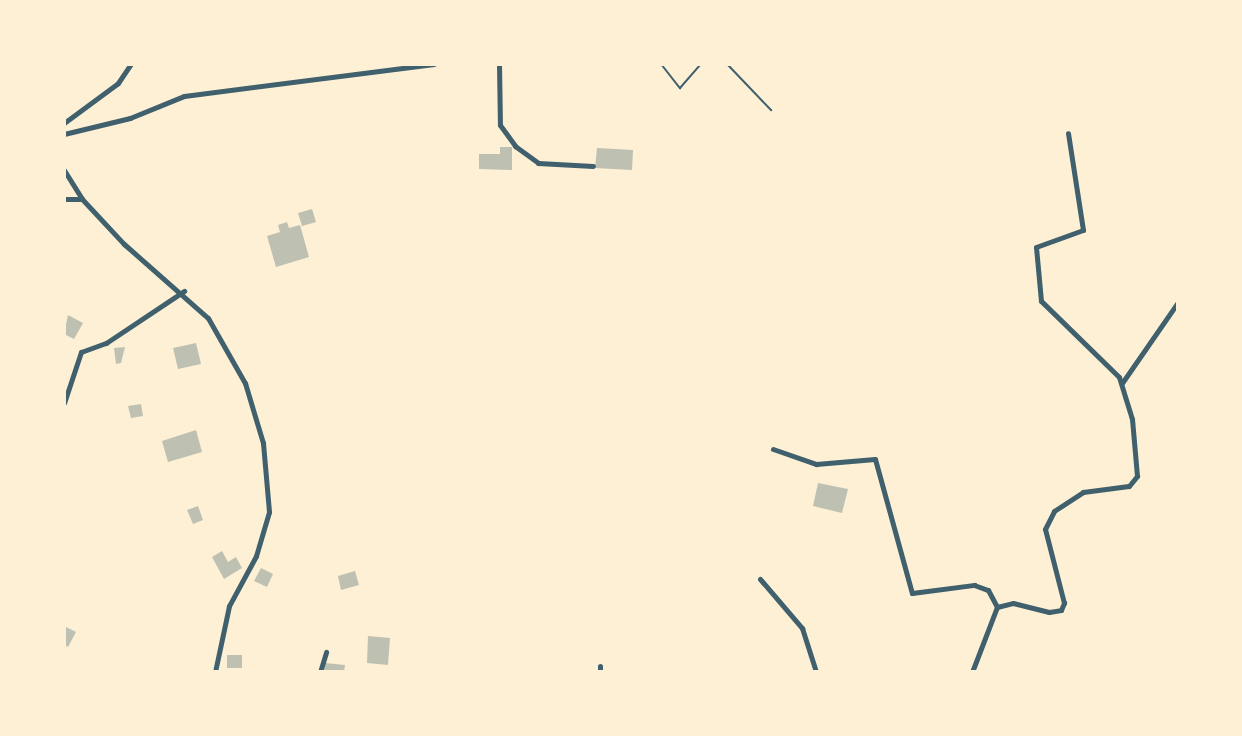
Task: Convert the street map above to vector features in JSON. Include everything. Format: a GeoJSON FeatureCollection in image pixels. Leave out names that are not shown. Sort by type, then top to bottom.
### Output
{"type":"FeatureCollection","features":[{"type":"Feature","properties":{"kind":"street"},"geometry":{"type":"LineString","coordinates":[[64,123],[118,83],[131,64]]}},
{"type":"Feature","properties":{"kind":"street"},"geometry":{"type":"LineString","coordinates":[[64,134],[130,118],[184,96],[434,64]]}},
{"type":"Feature","properties":{"kind":"street"},"geometry":{"type":"LineString","coordinates":[[499,64],[500,125],[515,146],[538,163],[593,166]]}},
{"type":"Feature","properties":{"kind":"street"},"geometry":{"type":"LineString","coordinates":[[997,607],[1013,603],[1061,610],[1064,603],[1045,529],[1049,519],[1083,492],[1134,483],[1132,419],[1122,384],[1041,301],[1036,247],[1083,230],[1068,133]]}},
{"type":"Feature","properties":{"kind":"street"},"geometry":{"type":"LineString","coordinates":[[64,170],[82,199],[124,244],[184,291],[208,318],[245,383],[263,443],[270,489],[256,556],[229,606],[215,672]]}},
{"type":"Feature","properties":{"kind":"street"},"geometry":{"type":"LineString","coordinates":[[64,199],[82,199]]}},
{"type":"Feature","properties":{"kind":"street"},"geometry":{"type":"LineString","coordinates":[[64,403],[81,352],[106,343],[184,291]]}},
{"type":"Feature","properties":{"kind":"street"},"geometry":{"type":"LineString","coordinates":[[1122,384],[1178,302]]}},
{"type":"Feature","properties":{"kind":"street"},"geometry":{"type":"LineString","coordinates":[[773,449],[816,464],[875,459],[912,593],[974,585],[988,590],[997,607],[972,672]]}},
{"type":"Feature","properties":{"kind":"street"},"geometry":{"type":"LineString","coordinates":[[760,579],[802,628],[816,672]]}},
{"type":"Feature","properties":{"kind":"street"},"geometry":{"type":"LineString","coordinates":[[320,672],[326,652]]}},
{"type":"Feature","properties":{"kind":"lane"},"geometry":{"type":"LineString","coordinates":[[661,64],[680,88],[701,64]]}},
{"type":"Feature","properties":{"kind":"lane"},"geometry":{"type":"LineString","coordinates":[[727,64],[771,110]]}},
{"type":"Feature","properties":{"kind":"building"},"geometry":{"type":"Polygon","coordinates":[[[500,147],[512,147],[512,170],[479,169],[479,154],[500,154],[500,147]]]}},
{"type":"Feature","properties":{"kind":"building"},"geometry":{"type":"Polygon","coordinates":[[[597,148],[633,150],[632,170],[595,168],[597,148]]]}},
{"type":"Feature","properties":{"kind":"building"},"geometry":{"type":"Polygon","coordinates":[[[312,209],[316,222],[302,226],[298,213],[312,209]]]}},
{"type":"Feature","properties":{"kind":"building"},"geometry":{"type":"Polygon","coordinates":[[[287,222],[289,228],[300,225],[309,257],[276,267],[267,236],[280,232],[278,225],[287,222]]]}},
{"type":"Feature","properties":{"kind":"building"},"geometry":{"type":"Polygon","coordinates":[[[68,315],[83,323],[74,339],[64,334],[68,315]]]}},
{"type":"Feature","properties":{"kind":"building"},"geometry":{"type":"Polygon","coordinates":[[[196,343],[201,364],[178,369],[173,348],[196,343]]]}},
{"type":"Feature","properties":{"kind":"building"},"geometry":{"type":"Polygon","coordinates":[[[125,347],[121,363],[116,364],[114,348],[125,347]]]}},
{"type":"Feature","properties":{"kind":"building"},"geometry":{"type":"Polygon","coordinates":[[[141,404],[143,416],[131,418],[128,406],[141,404]]]}},
{"type":"Feature","properties":{"kind":"building"},"geometry":{"type":"Polygon","coordinates":[[[196,430],[202,452],[168,462],[162,441],[196,430]]]}},
{"type":"Feature","properties":{"kind":"building"},"geometry":{"type":"Polygon","coordinates":[[[818,483],[848,489],[842,513],[813,506],[818,483]]]}},
{"type":"Feature","properties":{"kind":"building"},"geometry":{"type":"Polygon","coordinates":[[[198,506],[203,520],[193,524],[187,510],[198,506]]]}},
{"type":"Feature","properties":{"kind":"building"},"geometry":{"type":"Polygon","coordinates":[[[222,551],[228,562],[236,557],[242,568],[224,579],[212,557],[222,551]]]}},
{"type":"Feature","properties":{"kind":"building"},"geometry":{"type":"Polygon","coordinates":[[[261,568],[273,574],[267,587],[254,581],[261,568]]]}},
{"type":"Feature","properties":{"kind":"building"},"geometry":{"type":"Polygon","coordinates":[[[355,571],[359,585],[341,590],[338,576],[355,571]]]}},
{"type":"Feature","properties":{"kind":"building"},"geometry":{"type":"Polygon","coordinates":[[[66,627],[76,632],[68,647],[64,645],[66,627]]]}},
{"type":"Feature","properties":{"kind":"building"},"geometry":{"type":"Polygon","coordinates":[[[368,636],[390,638],[388,665],[367,663],[368,636]]]}},
{"type":"Feature","properties":{"kind":"building"},"geometry":{"type":"Polygon","coordinates":[[[227,655],[242,655],[242,668],[227,668],[227,655]]]}},
{"type":"Feature","properties":{"kind":"building"},"geometry":{"type":"Polygon","coordinates":[[[325,663],[345,665],[344,672],[324,672],[325,663]]]}}]}
